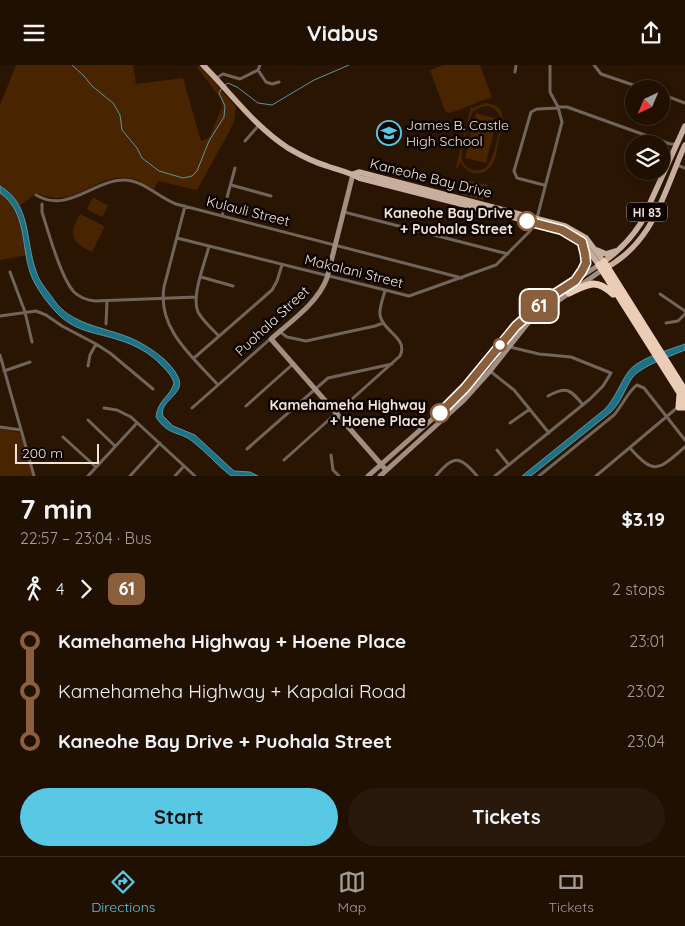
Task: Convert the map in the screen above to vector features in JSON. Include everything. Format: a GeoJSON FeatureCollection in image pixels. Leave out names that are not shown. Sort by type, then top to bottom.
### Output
{"type":"FeatureCollection","features":[{"type":"Feature","properties":{"kind":"highway"},"geometry":{"type":"LineString","coordinates":[[603,266],[617,282],[662,361],[683,391],[683,404]]}},
{"type":"Feature","properties":{"kind":"highway"},"geometry":{"type":"LineString","coordinates":[[603,266],[620,301],[658,354]]}},
{"type":"Feature","properties":{"kind":"highway"},"geometry":{"type":"LineString","coordinates":[[569,293],[586,285],[596,283],[605,287],[620,301]]}},
{"type":"Feature","properties":{"kind":"main road","name":"Kaneohe Bay Drive"},"geometry":{"type":"LineString","coordinates":[[202,65],[259,125],[281,143],[303,156],[359,178],[392,184],[536,221],[566,232],[583,243],[603,266]]}},
{"type":"Feature","properties":{"kind":"main road","name":"HI 83"},"geometry":{"type":"LineString","coordinates":[[670,159],[685,126]]}},
{"type":"Feature","properties":{"kind":"main road"},"geometry":{"type":"LineString","coordinates":[[670,168],[677,165],[677,155],[685,131]]}},
{"type":"Feature","properties":{"kind":"main road","name":"HI 83"},"geometry":{"type":"LineString","coordinates":[[619,260],[638,243],[656,215],[685,145]]}},
{"type":"Feature","properties":{"kind":"main road","name":"Puohala Street"},"geometry":{"type":"LineString","coordinates":[[271,339],[316,298],[323,287],[353,175]]}},
{"type":"Feature","properties":{"kind":"main road","name":"HI 83"},"geometry":{"type":"LineString","coordinates":[[603,266],[634,234],[648,211],[661,180]]}},
{"type":"Feature","properties":{"kind":"main road"},"geometry":{"type":"LineString","coordinates":[[648,211],[656,215]]}},
{"type":"Feature","properties":{"kind":"main road","name":"Kaneohe Bay Drive"},"geometry":{"type":"LineString","coordinates":[[536,221],[560,224],[586,238],[596,249],[603,266]]}},
{"type":"Feature","properties":{"kind":"main road"},"geometry":{"type":"LineString","coordinates":[[575,281],[586,263],[583,243]]}},
{"type":"Feature","properties":{"kind":"main road"},"geometry":{"type":"LineString","coordinates":[[596,249],[606,254],[618,251]]}},
{"type":"Feature","properties":{"kind":"main road"},"geometry":{"type":"LineString","coordinates":[[368,476],[453,400],[516,326],[535,308],[575,281],[619,260]]}},
{"type":"Feature","properties":{"kind":"main road"},"geometry":{"type":"LineString","coordinates":[[617,282],[612,269],[613,265],[619,260]]}},
{"type":"Feature","properties":{"kind":"main road"},"geometry":{"type":"LineString","coordinates":[[380,476],[458,407],[532,320],[603,266]]}},
{"type":"Feature","properties":{"kind":"main road"},"geometry":{"type":"LineString","coordinates":[[557,292],[562,298]]}},
{"type":"Feature","properties":{"kind":"main road"},"geometry":{"type":"LineString","coordinates":[[271,339],[386,470]]}},
{"type":"Feature","properties":{"kind":"main road"},"geometry":{"type":"LineString","coordinates":[[502,342],[509,347]]}},
{"type":"Feature","properties":{"kind":"main road"},"geometry":{"type":"LineString","coordinates":[[453,400],[458,407]]}},
{"type":"Feature","properties":{"kind":"street"},"geometry":{"type":"LineString","coordinates":[[216,78],[223,74],[239,79],[258,71],[260,65]]}},
{"type":"Feature","properties":{"kind":"street"},"geometry":{"type":"LineString","coordinates":[[514,72],[516,65]]}},
{"type":"Feature","properties":{"kind":"street"},"geometry":{"type":"LineString","coordinates":[[536,221],[562,122],[558,107],[550,92],[550,65]]}},
{"type":"Feature","properties":{"kind":"street"},"geometry":{"type":"LineString","coordinates":[[594,65],[604,75],[625,82]]}},
{"type":"Feature","properties":{"kind":"street"},"geometry":{"type":"LineString","coordinates":[[258,71],[266,82],[272,84],[279,83]]}},
{"type":"Feature","properties":{"kind":"street"},"geometry":{"type":"LineString","coordinates":[[670,97],[685,103]]}},
{"type":"Feature","properties":{"kind":"street"},"geometry":{"type":"LineString","coordinates":[[544,185],[517,178],[514,171],[530,113],[536,109],[567,107],[670,144],[676,144]]}},
{"type":"Feature","properties":{"kind":"street"},"geometry":{"type":"LineString","coordinates":[[244,141],[259,125]]}},
{"type":"Feature","properties":{"kind":"street"},"geometry":{"type":"LineString","coordinates":[[677,165],[685,168]]}},
{"type":"Feature","properties":{"kind":"street"},"geometry":{"type":"LineString","coordinates":[[222,215],[235,168]]}},
{"type":"Feature","properties":{"kind":"street","name":"Kulauli Street"},"geometry":{"type":"LineString","coordinates":[[36,195],[50,200],[65,200],[112,181],[126,179],[137,182],[167,200],[185,206],[462,278]]}},
{"type":"Feature","properties":{"kind":"street"},"geometry":{"type":"LineString","coordinates":[[231,185],[272,196]]}},
{"type":"Feature","properties":{"kind":"street"},"geometry":{"type":"LineString","coordinates":[[42,204],[42,212],[56,254],[71,288],[77,295],[86,299],[107,301],[196,297]]}},
{"type":"Feature","properties":{"kind":"street"},"geometry":{"type":"LineString","coordinates":[[185,206],[162,299],[164,313],[169,327],[177,339],[218,385]]}},
{"type":"Feature","properties":{"kind":"street"},"geometry":{"type":"LineString","coordinates":[[344,212],[508,254]]}},
{"type":"Feature","properties":{"kind":"street","name":"Makalani Street"},"geometry":{"type":"LineString","coordinates":[[177,238],[409,296],[496,265],[530,231],[536,221]]}},
{"type":"Feature","properties":{"kind":"street"},"geometry":{"type":"LineString","coordinates":[[209,246],[196,297],[199,313],[219,336]]}},
{"type":"Feature","properties":{"kind":"street"},"geometry":{"type":"LineString","coordinates":[[194,359],[272,290],[282,265]]}},
{"type":"Feature","properties":{"kind":"street"},"geometry":{"type":"LineString","coordinates":[[10,272],[25,312],[32,342]]}},
{"type":"Feature","properties":{"kind":"street"},"geometry":{"type":"LineString","coordinates":[[447,273],[447,283]]}},
{"type":"Feature","properties":{"kind":"street"},"geometry":{"type":"LineString","coordinates":[[201,277],[233,286]]}},
{"type":"Feature","properties":{"kind":"street"},"geometry":{"type":"LineString","coordinates":[[284,460],[400,357],[402,346],[383,323],[380,312],[385,291]]}},
{"type":"Feature","properties":{"kind":"street"},"geometry":{"type":"LineString","coordinates":[[660,294],[685,313],[678,321],[666,323]]}},
{"type":"Feature","properties":{"kind":"street"},"geometry":{"type":"LineString","coordinates":[[106,324],[107,301]]}},
{"type":"Feature","properties":{"kind":"street"},"geometry":{"type":"LineString","coordinates":[[0,316],[36,311],[46,315],[110,353],[153,389]]}},
{"type":"Feature","properties":{"kind":"street"},"geometry":{"type":"LineString","coordinates":[[279,331],[287,337],[306,341],[383,323]]}},
{"type":"Feature","properties":{"kind":"street","name":"Puohala Street"},"geometry":{"type":"LineString","coordinates":[[192,408],[271,339]]}},
{"type":"Feature","properties":{"kind":"street"},"geometry":{"type":"LineString","coordinates":[[88,366],[90,355],[96,344]]}},
{"type":"Feature","properties":{"kind":"street"},"geometry":{"type":"LineString","coordinates":[[495,476],[583,405],[600,389],[611,373],[570,357],[538,354],[509,347]]}},
{"type":"Feature","properties":{"kind":"street"},"geometry":{"type":"LineString","coordinates":[[0,355],[34,476]]}},
{"type":"Feature","properties":{"kind":"street"},"geometry":{"type":"LineString","coordinates":[[4,371],[30,362]]}},
{"type":"Feature","properties":{"kind":"street"},"geometry":{"type":"LineString","coordinates":[[246,406],[293,364]]}},
{"type":"Feature","properties":{"kind":"street"},"geometry":{"type":"LineString","coordinates":[[247,449],[326,379],[392,364]]}},
{"type":"Feature","properties":{"kind":"street"},"geometry":{"type":"LineString","coordinates":[[490,371],[510,386],[548,433]]}},
{"type":"Feature","properties":{"kind":"street"},"geometry":{"type":"LineString","coordinates":[[539,476],[614,415],[636,385],[643,386],[685,440]]}},
{"type":"Feature","properties":{"kind":"street"},"geometry":{"type":"LineString","coordinates":[[548,395],[559,390],[566,390],[575,395],[583,405]]}},
{"type":"Feature","properties":{"kind":"street"},"geometry":{"type":"LineString","coordinates":[[596,476],[683,404]]}},
{"type":"Feature","properties":{"kind":"street"},"geometry":{"type":"LineString","coordinates":[[104,407],[121,411],[137,423],[195,476]]}},
{"type":"Feature","properties":{"kind":"street"},"geometry":{"type":"LineString","coordinates":[[510,423],[530,409]]}},
{"type":"Feature","properties":{"kind":"street"},"geometry":{"type":"LineString","coordinates":[[88,420],[115,446]]}},
{"type":"Feature","properties":{"kind":"street"},"geometry":{"type":"LineString","coordinates":[[88,476],[137,423]]}},
{"type":"Feature","properties":{"kind":"street"},"geometry":{"type":"LineString","coordinates":[[0,427],[21,430]]}},
{"type":"Feature","properties":{"kind":"street"},"geometry":{"type":"LineString","coordinates":[[63,437],[96,467]]}},
{"type":"Feature","properties":{"kind":"street"},"geometry":{"type":"LineString","coordinates":[[130,476],[160,443]]}},
{"type":"Feature","properties":{"kind":"street"},"geometry":{"type":"LineString","coordinates":[[630,448],[644,464],[655,468],[665,464],[685,447]]}},
{"type":"Feature","properties":{"kind":"street"},"geometry":{"type":"LineString","coordinates":[[497,450],[509,465]]}},
{"type":"Feature","properties":{"kind":"street"},"geometry":{"type":"LineString","coordinates":[[331,455],[333,470],[339,476]]}},
{"type":"Feature","properties":{"kind":"street"},"geometry":{"type":"LineString","coordinates":[[436,476],[446,464],[456,460],[466,463],[477,476]]}},
{"type":"Feature","properties":{"kind":"street"},"geometry":{"type":"LineString","coordinates":[[175,476],[184,466]]}},
{"type":"Feature","properties":{"kind":"shaded area"},"geometry":{"type":"Polygon","coordinates":[[[16,65],[133,65],[136,84],[183,78],[201,141],[210,136],[222,107],[221,99],[197,67],[199,65],[236,107],[234,121],[197,190],[158,181],[154,189],[133,179],[117,178],[63,198],[37,193],[15,209],[21,225],[27,255],[0,260],[0,105],[16,65]]]}},
{"type":"Feature","properties":{"kind":"shaded area"},"geometry":{"type":"Polygon","coordinates":[[[443,65],[480,65],[492,97],[450,113],[445,111],[430,70],[443,65]]]}},
{"type":"Feature","properties":{"kind":"shaded area"},"geometry":{"type":"Polygon","coordinates":[[[485,103],[493,105],[498,108],[503,117],[502,130],[492,165],[480,173],[471,172],[460,162],[458,168],[456,167],[471,107],[473,108],[485,103]],[[487,106],[476,109],[473,112],[467,128],[462,160],[469,169],[481,170],[487,166],[492,158],[500,128],[500,118],[494,109],[487,106]]]}},
{"type":"Feature","properties":{"kind":"shaded area"},"geometry":{"type":"Polygon","coordinates":[[[476,113],[497,119],[486,163],[465,158],[476,113]]]}},
{"type":"Feature","properties":{"kind":"shaded area"},"geometry":{"type":"Polygon","coordinates":[[[466,180],[488,185],[484,200],[462,195],[466,180]]]}},
{"type":"Feature","properties":{"kind":"shaded area"},"geometry":{"type":"Polygon","coordinates":[[[93,197],[108,206],[102,217],[87,209],[93,197]]]}},
{"type":"Feature","properties":{"kind":"shaded area"},"geometry":{"type":"Polygon","coordinates":[[[80,214],[104,226],[92,252],[80,245],[74,237],[74,227],[80,214]]]}},
{"type":"Feature","properties":{"kind":"shaded area"},"geometry":{"type":"Polygon","coordinates":[[[0,428],[20,433],[33,476],[0,476],[0,428]]]}},
{"type":"Feature","properties":{"kind":"water"},"geometry":{"type":"Polygon","coordinates":[[[0,186],[18,203],[23,213],[37,275],[61,308],[78,320],[138,341],[164,359],[175,372],[180,383],[176,393],[165,406],[163,416],[173,426],[195,435],[234,471],[250,472],[258,476],[231,476],[192,441],[169,430],[160,423],[156,417],[157,411],[174,383],[169,373],[157,361],[131,344],[73,326],[60,316],[32,278],[19,219],[9,201],[0,193],[0,186]]]}},
{"type":"Feature","properties":{"kind":"water"},"geometry":{"type":"Polygon","coordinates":[[[685,344],[685,350],[642,369],[632,378],[611,412],[531,476],[522,476],[605,409],[633,367],[654,355],[685,344]]]}},
{"type":"Feature","properties":{"kind":"waterway"},"geometry":{"type":"LineString","coordinates":[[72,65],[92,86],[113,103],[120,115],[122,130],[137,148],[142,158],[159,171],[183,178],[192,176],[197,171],[209,141],[224,117],[225,106],[219,93],[222,88]]}},
{"type":"Feature","properties":{"kind":"waterway"},"geometry":{"type":"LineString","coordinates":[[225,85],[228,83],[237,87],[258,103],[272,105],[314,80],[349,65]]}},
{"type":"Feature","properties":{"kind":"bus line","name":"61"},"geometry":{"type":"LineString","coordinates":[[440,413],[465,388],[516,326],[535,308],[575,281],[584,269],[586,257],[582,242],[562,230],[527,221]]}},
{"type":"Feature","properties":{"kind":"place","name":"James B. Castle High School"},"geometry":{"type":"Point","coordinates":[389,133]}},
{"type":"Feature","properties":{"kind":"place","name":"Kaneohe Bay Drive + Puohala Street"},"geometry":{"type":"Point","coordinates":[527,221]}},
{"type":"Feature","properties":{"kind":"place","name":"Kamehameha Highway + Hoene Place"},"geometry":{"type":"Point","coordinates":[440,413]}}]}
